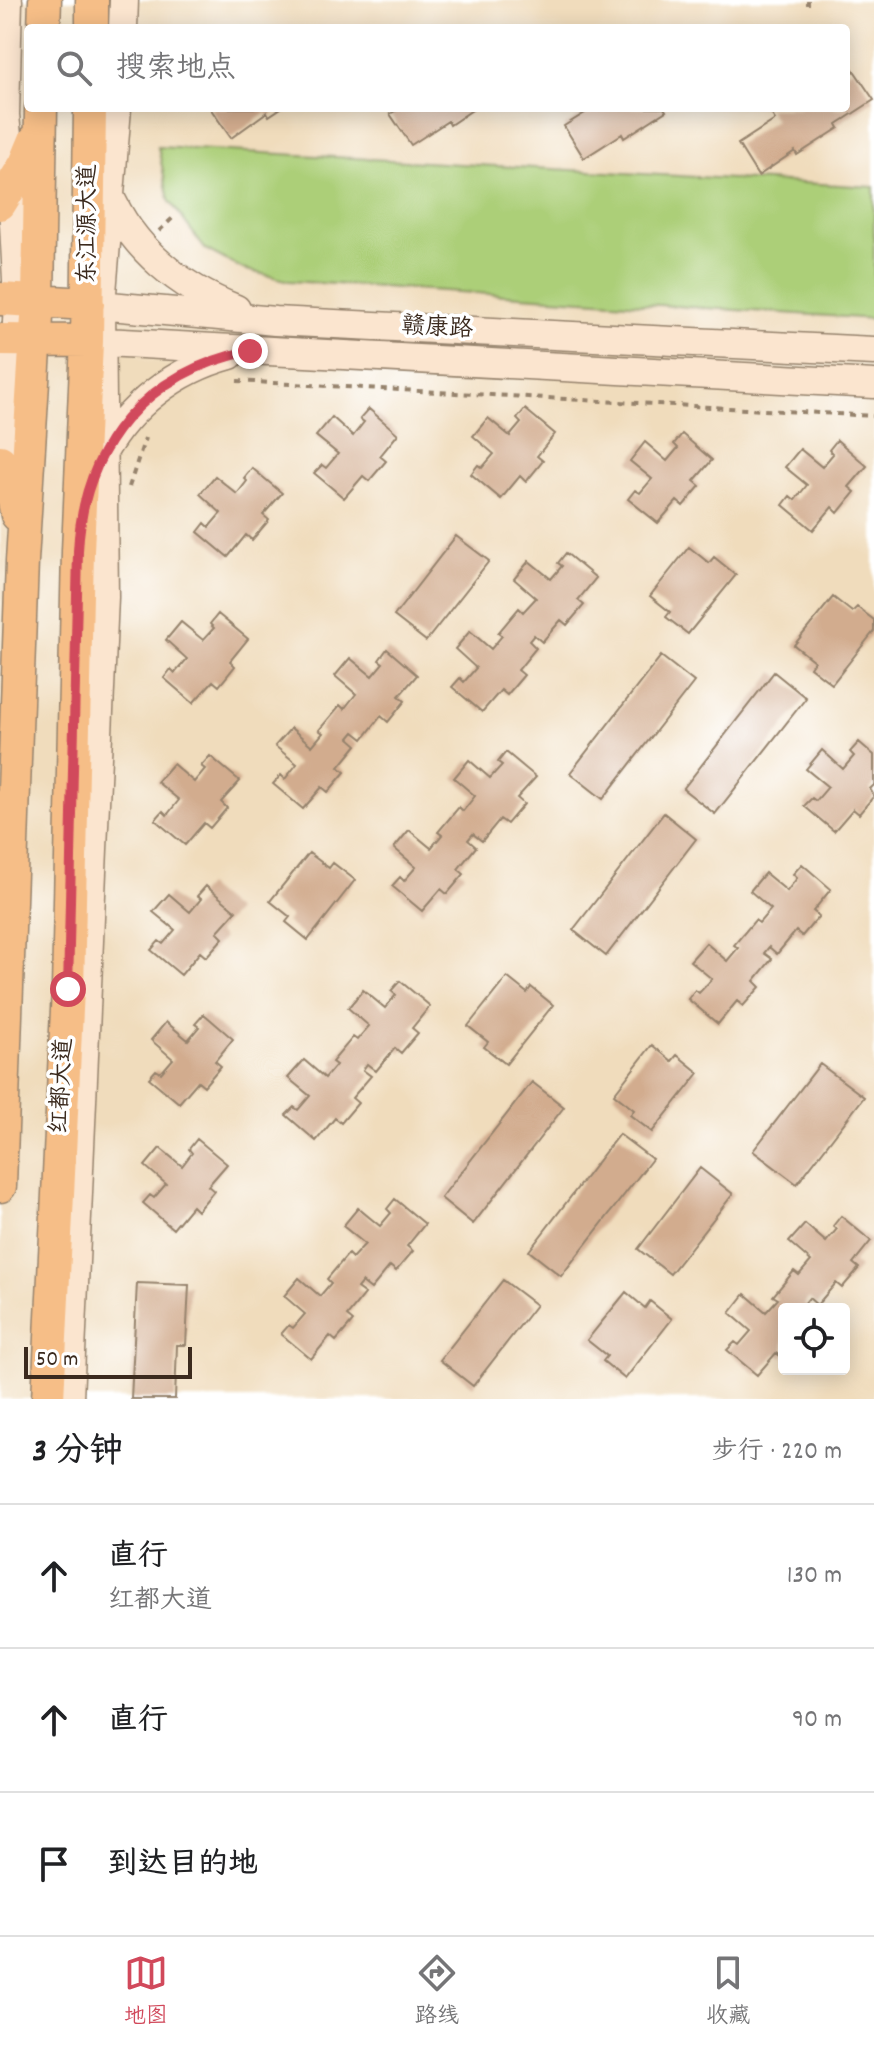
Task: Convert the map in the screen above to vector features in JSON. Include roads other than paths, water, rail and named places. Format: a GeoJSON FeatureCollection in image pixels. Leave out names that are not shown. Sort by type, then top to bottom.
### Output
{"type":"FeatureCollection","features":[{"type":"Feature","properties":{"kind":"main road"},"geometry":{"type":"LineString","coordinates":[[8,0],[6,196],[15,298]]}},
{"type":"Feature","properties":{"kind":"main road"},"geometry":{"type":"LineString","coordinates":[[44,24],[45,0]]}},
{"type":"Feature","properties":{"kind":"main road"},"geometry":{"type":"LineString","coordinates":[[92,0],[92,24]]}},
{"type":"Feature","properties":{"kind":"main road"},"geometry":{"type":"LineString","coordinates":[[123,24],[124,0]]}},
{"type":"Feature","properties":{"kind":"main road"},"geometry":{"type":"LineString","coordinates":[[94,304],[117,112]]}},
{"type":"Feature","properties":{"kind":"main road"},"geometry":{"type":"LineString","coordinates":[[6,196],[25,164],[41,113]]}},
{"type":"Feature","properties":{"kind":"main road","name":"东江源大道"},"geometry":{"type":"LineString","coordinates":[[14,342],[15,298],[41,113]]}},
{"type":"Feature","properties":{"kind":"main road"},"geometry":{"type":"LineString","coordinates":[[90,117],[97,164],[109,196],[139,243],[175,277],[216,301],[275,321]]}},
{"type":"Feature","properties":{"kind":"main road","name":"东江源大道"},"geometry":{"type":"LineString","coordinates":[[90,117],[94,341]]}},
{"type":"Feature","properties":{"kind":"main road","name":"赣康路"},"geometry":{"type":"LineString","coordinates":[[15,298],[275,321],[874,351]]}},
{"type":"Feature","properties":{"kind":"main road"},"geometry":{"type":"LineString","coordinates":[[69,1399],[104,597],[104,451],[94,341]]}},
{"type":"Feature","properties":{"kind":"main road","name":"赣康路"},"geometry":{"type":"LineString","coordinates":[[14,342],[94,341],[874,384]]}},
{"type":"Feature","properties":{"kind":"main road","name":"红都大道"},"geometry":{"type":"LineString","coordinates":[[48,1399],[68,989],[78,551],[94,341]]}},
{"type":"Feature","properties":{"kind":"main road"},"geometry":{"type":"LineString","coordinates":[[14,342],[1,477],[17,509],[22,561]]}},
{"type":"Feature","properties":{"kind":"main road"},"geometry":{"type":"LineString","coordinates":[[0,1186],[22,561],[14,342]]}},
{"type":"Feature","properties":{"kind":"main road"},"geometry":{"type":"LineString","coordinates":[[78,551],[90,480],[104,451],[127,418],[162,386],[204,363],[250,351]]}}]}
